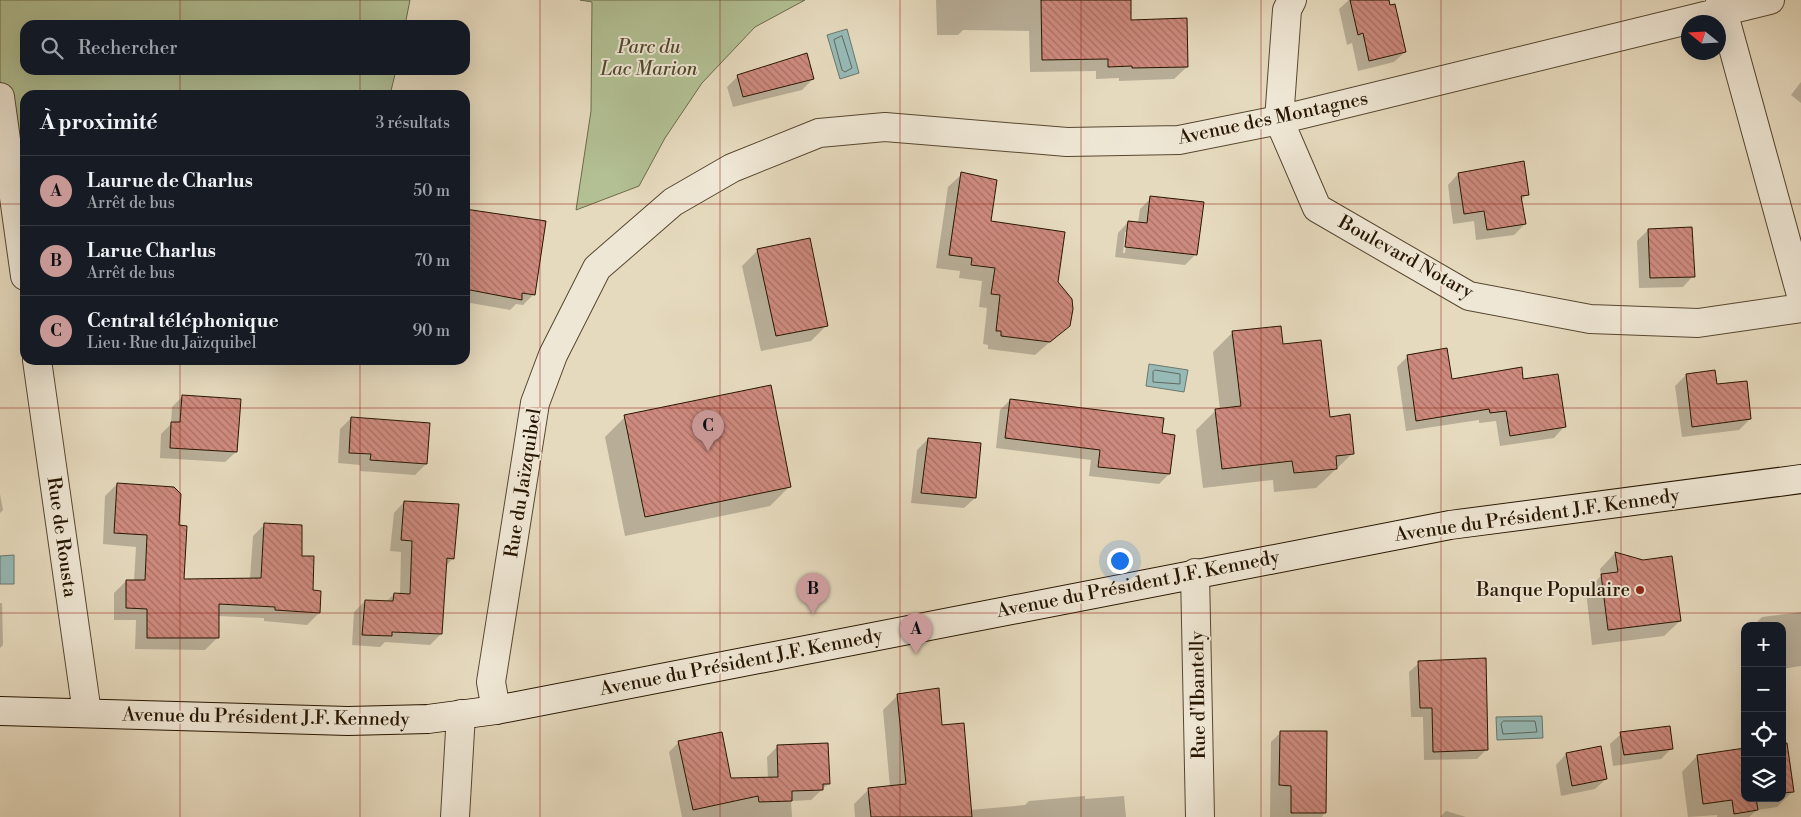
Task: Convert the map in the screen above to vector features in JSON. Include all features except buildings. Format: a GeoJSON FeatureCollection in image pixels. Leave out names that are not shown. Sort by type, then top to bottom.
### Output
{"type":"FeatureCollection","features":[{"type":"Feature","properties":{"kind":"street","name":"Boulevard Notary"},"geometry":{"type":"LineString","coordinates":[[1292,0],[1287,10],[1279,120],[1317,208],[1469,296],[1599,320],[1698,323],[1801,308]]}},
{"type":"Feature","properties":{"kind":"street","name":"Avenue des Montagnes"},"geometry":{"type":"LineString","coordinates":[[597,268],[673,202],[732,168],[819,133],[884,127],[1067,142],[1178,140],[1279,120],[1721,5],[1770,0]]}},
{"type":"Feature","properties":{"kind":"street"},"geometry":{"type":"LineString","coordinates":[[1721,5],[1801,295]]}},
{"type":"Feature","properties":{"kind":"street"},"geometry":{"type":"LineString","coordinates":[[0,97],[20,240]]}},
{"type":"Feature","properties":{"kind":"street","name":"Rue du Jaïzquibel"},"geometry":{"type":"LineString","coordinates":[[496,710],[492,682],[535,403],[553,355],[597,268]]}},
{"type":"Feature","properties":{"kind":"street","name":"Rue de Rousta"},"geometry":{"type":"LineString","coordinates":[[38,365],[87,713]]}},
{"type":"Feature","properties":{"kind":"street","name":"Avenue du Président J.F. Kennedy"},"geometry":{"type":"LineString","coordinates":[[0,711],[348,721],[428,719],[496,710],[1450,525],[1801,479]]}},
{"type":"Feature","properties":{"kind":"street","name":"Rue d'Ibantelly"},"geometry":{"type":"LineString","coordinates":[[1195,574],[1200,817]]}},
{"type":"Feature","properties":{"kind":"street"},"geometry":{"type":"LineString","coordinates":[[455,817],[461,714]]}},
{"type":"Feature","properties":{"kind":"green space"},"geometry":{"type":"Polygon","coordinates":[[[0,0],[410,0],[406,20],[20,20],[20,75],[395,75],[391,90],[20,90],[20,238],[0,97],[0,0]]]}},
{"type":"Feature","properties":{"kind":"green space","name":"Parc du Lac Marion"},"geometry":{"type":"Polygon","coordinates":[[[580,0],[805,0],[755,27],[702,83],[665,138],[639,186],[576,210],[591,111],[592,2],[580,0]]]}},
{"type":"Feature","properties":{"kind":"water"},"geometry":{"type":"Polygon","coordinates":[[[847,29],[859,73],[840,79],[827,35],[847,29]]]}},
{"type":"Feature","properties":{"kind":"water"},"geometry":{"type":"Polygon","coordinates":[[[1149,364],[1188,370],[1184,392],[1146,386],[1149,364]]]}},
{"type":"Feature","properties":{"kind":"water"},"geometry":{"type":"Polygon","coordinates":[[[14,555],[14,584],[0,584],[0,556],[14,555]]]}},
{"type":"Feature","properties":{"kind":"water"},"geometry":{"type":"Polygon","coordinates":[[[1542,716],[1543,738],[1497,740],[1496,717],[1542,716]]]}},
{"type":"Feature","properties":{"kind":"place","name":"Central téléphonique"},"geometry":{"type":"Point","coordinates":[708,451]}},
{"type":"Feature","properties":{"kind":"place","name":"Banque Populaire"},"geometry":{"type":"Point","coordinates":[1640,590]}},
{"type":"Feature","properties":{"kind":"place","name":"Larue Charlus"},"geometry":{"type":"Point","coordinates":[813,614]}},
{"type":"Feature","properties":{"kind":"place","name":"Laurue de Charlus"},"geometry":{"type":"Point","coordinates":[916,654]}}]}
